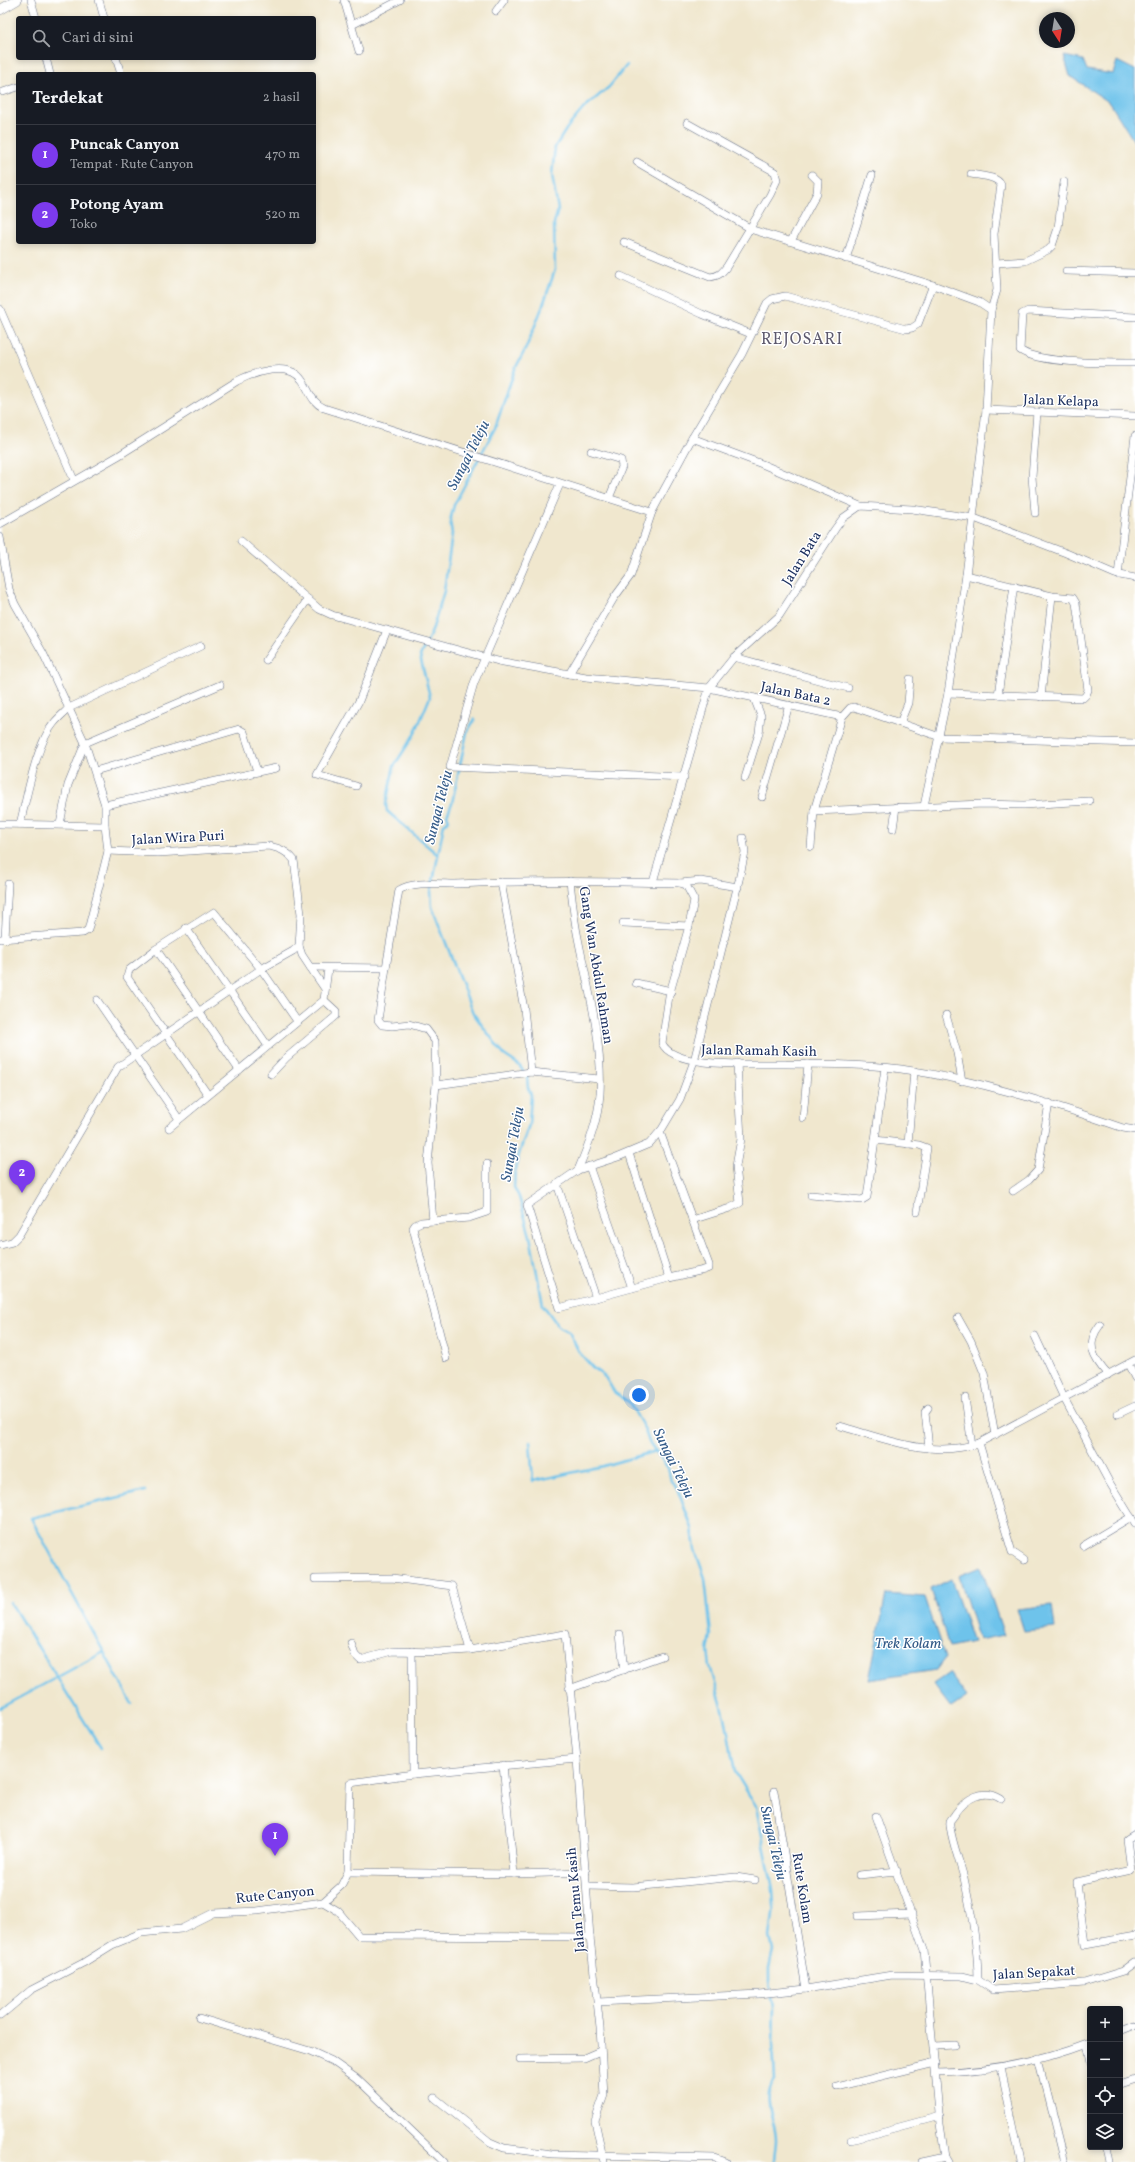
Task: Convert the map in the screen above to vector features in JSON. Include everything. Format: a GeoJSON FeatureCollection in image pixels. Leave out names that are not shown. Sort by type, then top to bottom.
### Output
{"type":"FeatureCollection","features":[{"type":"Feature","properties":{"kind":"street"},"geometry":{"type":"LineString","coordinates":[[31,0],[35,16]]}},
{"type":"Feature","properties":{"kind":"street"},"geometry":{"type":"LineString","coordinates":[[99,0],[103,16]]}},
{"type":"Feature","properties":{"kind":"street"},"geometry":{"type":"LineString","coordinates":[[344,0],[360,50]]}},
{"type":"Feature","properties":{"kind":"street"},"geometry":{"type":"LineString","coordinates":[[352,25],[400,0]]}},
{"type":"Feature","properties":{"kind":"street"},"geometry":{"type":"LineString","coordinates":[[496,11],[504,0]]}},
{"type":"Feature","properties":{"kind":"street"},"geometry":{"type":"LineString","coordinates":[[0,10],[14,1]]}},
{"type":"Feature","properties":{"kind":"street"},"geometry":{"type":"LineString","coordinates":[[46,60],[50,72]]}},
{"type":"Feature","properties":{"kind":"street"},"geometry":{"type":"LineString","coordinates":[[117,60],[120,72]]}},
{"type":"Feature","properties":{"kind":"street"},"geometry":{"type":"LineString","coordinates":[[3,92],[16,88]]}},
{"type":"Feature","properties":{"kind":"street"},"geometry":{"type":"LineString","coordinates":[[624,242],[710,278],[723,273],[777,180],[775,172],[687,123]]}},
{"type":"Feature","properties":{"kind":"street"},"geometry":{"type":"LineString","coordinates":[[637,162],[750,228],[933,286],[979,302],[991,310]]}},
{"type":"Feature","properties":{"kind":"street"},"geometry":{"type":"LineString","coordinates":[[924,806],[948,694],[966,575],[986,410],[991,310],[997,290],[994,234],[1001,185],[999,182],[990,178],[971,174]]}},
{"type":"Feature","properties":{"kind":"street"},"geometry":{"type":"LineString","coordinates":[[846,259],[872,175]]}},
{"type":"Feature","properties":{"kind":"street"},"geometry":{"type":"LineString","coordinates":[[791,241],[817,193],[818,180],[812,176]]}},
{"type":"Feature","properties":{"kind":"street"},"geometry":{"type":"LineString","coordinates":[[996,263],[1025,261],[1048,250],[1052,246],[1058,228],[1064,182]]}},
{"type":"Feature","properties":{"kind":"street"},"geometry":{"type":"LineString","coordinates":[[1066,272],[1135,272]]}},
{"type":"Feature","properties":{"kind":"street"},"geometry":{"type":"LineString","coordinates":[[620,276],[702,314],[751,334]]}},
{"type":"Feature","properties":{"kind":"street"},"geometry":{"type":"LineString","coordinates":[[569,674],[614,598],[631,575],[652,512],[692,438],[742,354],[767,303],[772,299],[785,296],[906,329],[912,328],[918,324],[933,286]]}},
{"type":"Feature","properties":{"kind":"street"},"geometry":{"type":"LineString","coordinates":[[0,309],[74,480]]}},
{"type":"Feature","properties":{"kind":"street"},"geometry":{"type":"LineString","coordinates":[[1135,318],[1028,311],[1022,314],[1019,342],[1020,350],[1025,354],[1044,359],[1135,363]]}},
{"type":"Feature","properties":{"kind":"street"},"geometry":{"type":"LineString","coordinates":[[0,524],[130,448],[237,381],[248,376],[284,369],[294,372],[300,376],[310,397],[318,405],[560,484],[652,512]]}},
{"type":"Feature","properties":{"kind":"street","name":"Jalan Kelapa"},"geometry":{"type":"LineString","coordinates":[[986,410],[1135,416]]}},
{"type":"Feature","properties":{"kind":"street"},"geometry":{"type":"LineString","coordinates":[[1035,512],[1032,477],[1037,412]]}},
{"type":"Feature","properties":{"kind":"street"},"geometry":{"type":"LineString","coordinates":[[1118,575],[1135,436]]}},
{"type":"Feature","properties":{"kind":"street"},"geometry":{"type":"LineString","coordinates":[[692,438],[762,464],[860,506],[912,509],[974,518],[1066,552],[1118,575],[1135,578]]}},
{"type":"Feature","properties":{"kind":"street"},"geometry":{"type":"LineString","coordinates":[[591,451],[621,460],[622,467],[609,498]]}},
{"type":"Feature","properties":{"kind":"street"},"geometry":{"type":"LineString","coordinates":[[560,484],[474,683],[450,766],[452,768],[467,769],[684,777]]}},
{"type":"Feature","properties":{"kind":"street","name":"Jalan Bata"},"geometry":{"type":"LineString","coordinates":[[653,882],[710,688],[734,657],[779,616],[843,518],[860,506]]}},
{"type":"Feature","properties":{"kind":"street"},"geometry":{"type":"LineString","coordinates":[[0,537],[9,589],[13,599],[69,708],[85,743],[95,771],[105,804],[104,826],[108,851],[88,930],[83,933],[3,939],[8,884]]}},
{"type":"Feature","properties":{"kind":"street","name":"Jalan Bata 2"},"geometry":{"type":"LineString","coordinates":[[241,541],[319,609],[332,615],[486,658],[569,674],[710,688],[842,717],[850,708],[854,707],[940,737],[1135,744]]}},
{"type":"Feature","properties":{"kind":"street"},"geometry":{"type":"LineString","coordinates":[[948,694],[1083,698],[1088,690],[1076,603],[1073,598],[1052,596],[966,575]]}},
{"type":"Feature","properties":{"kind":"street"},"geometry":{"type":"LineString","coordinates":[[998,695],[1014,586]]}},
{"type":"Feature","properties":{"kind":"street"},"geometry":{"type":"LineString","coordinates":[[1041,697],[1052,596]]}},
{"type":"Feature","properties":{"kind":"street"},"geometry":{"type":"LineString","coordinates":[[266,660],[308,599]]}},
{"type":"Feature","properties":{"kind":"street"},"geometry":{"type":"LineString","coordinates":[[356,786],[318,775],[358,701],[386,630]]}},
{"type":"Feature","properties":{"kind":"street"},"geometry":{"type":"LineString","coordinates":[[20,824],[32,774],[42,746],[53,724],[69,708],[201,646]]}},
{"type":"Feature","properties":{"kind":"street"},"geometry":{"type":"LineString","coordinates":[[734,657],[848,688]]}},
{"type":"Feature","properties":{"kind":"street"},"geometry":{"type":"LineString","coordinates":[[900,723],[908,703],[910,679]]}},
{"type":"Feature","properties":{"kind":"street"},"geometry":{"type":"LineString","coordinates":[[60,824],[68,785],[85,743],[220,686]]}},
{"type":"Feature","properties":{"kind":"street"},"geometry":{"type":"LineString","coordinates":[[745,778],[759,733],[761,716],[754,698]]}},
{"type":"Feature","properties":{"kind":"street"},"geometry":{"type":"LineString","coordinates":[[762,797],[789,705]]}},
{"type":"Feature","properties":{"kind":"street"},"geometry":{"type":"LineString","coordinates":[[811,847],[814,811],[842,717]]}},
{"type":"Feature","properties":{"kind":"street"},"geometry":{"type":"LineString","coordinates":[[95,771],[239,729],[244,732],[257,771]]}},
{"type":"Feature","properties":{"kind":"street"},"geometry":{"type":"LineString","coordinates":[[105,804],[276,768]]}},
{"type":"Feature","properties":{"kind":"street"},"geometry":{"type":"LineString","coordinates":[[814,811],[924,806],[1024,805],[1089,801]]}},
{"type":"Feature","properties":{"kind":"street"},"geometry":{"type":"LineString","coordinates":[[892,829],[896,807]]}},
{"type":"Feature","properties":{"kind":"street"},"geometry":{"type":"LineString","coordinates":[[0,824],[104,826]]}},
{"type":"Feature","properties":{"kind":"street"},"geometry":{"type":"LineString","coordinates":[[660,1132],[708,1260],[709,1268],[559,1308],[527,1205],[532,1200],[578,1170],[649,1144],[660,1132],[680,1099],[694,1061],[738,887],[745,852],[743,838]]}},
{"type":"Feature","properties":{"kind":"street","name":"Jalan Wira Puri"},"geometry":{"type":"LineString","coordinates":[[108,851],[158,853],[268,846],[280,848],[288,853],[294,860],[301,914],[299,946]]}},
{"type":"Feature","properties":{"kind":"street"},"geometry":{"type":"LineString","coordinates":[[433,1221],[428,1163],[436,1085],[435,1041],[426,1029],[409,1024],[382,1025],[378,1020],[399,890],[419,885],[570,881],[680,883],[700,881],[738,887]]}},
{"type":"Feature","properties":{"kind":"street","name":"Gang Wan Abdul Rahman"},"geometry":{"type":"LineString","coordinates":[[570,881],[577,936],[592,1002],[600,1095],[592,1135],[578,1170]]}},
{"type":"Feature","properties":{"kind":"street"},"geometry":{"type":"LineString","coordinates":[[501,882],[524,1009],[529,1072]]}},
{"type":"Feature","properties":{"kind":"street","name":"Jalan Ramah Kasih"},"geometry":{"type":"LineString","coordinates":[[680,883],[686,886],[694,900],[689,926],[671,990],[662,1043],[667,1051],[694,1061],[808,1064],[914,1071],[962,1081],[1049,1103],[1123,1128],[1135,1130]]}},
{"type":"Feature","properties":{"kind":"street"},"geometry":{"type":"LineString","coordinates":[[208,1095],[127,977],[129,970],[186,928],[214,912],[261,969],[297,1021]]}},
{"type":"Feature","properties":{"kind":"street"},"geometry":{"type":"LineString","coordinates":[[623,923],[689,926]]}},
{"type":"Feature","properties":{"kind":"street"},"geometry":{"type":"LineString","coordinates":[[186,928],[268,1046]]}},
{"type":"Feature","properties":{"kind":"street"},"geometry":{"type":"LineString","coordinates":[[0,1245],[12,1242],[19,1235],[118,1067],[261,969],[299,946],[302,955],[325,988]]}},
{"type":"Feature","properties":{"kind":"street"},"geometry":{"type":"LineString","coordinates":[[156,949],[239,1070]]}},
{"type":"Feature","properties":{"kind":"street"},"geometry":{"type":"LineString","coordinates":[[310,967],[328,969],[386,968]]}},
{"type":"Feature","properties":{"kind":"street"},"geometry":{"type":"LineString","coordinates":[[168,1128],[324,1000],[328,969]]}},
{"type":"Feature","properties":{"kind":"street"},"geometry":{"type":"LineString","coordinates":[[636,983],[671,990]]}},
{"type":"Feature","properties":{"kind":"street"},"geometry":{"type":"LineString","coordinates":[[97,1000],[179,1119]]}},
{"type":"Feature","properties":{"kind":"street"},"geometry":{"type":"LineString","coordinates":[[271,1074],[286,1058],[336,1016],[336,1012],[324,1000]]}},
{"type":"Feature","properties":{"kind":"street"},"geometry":{"type":"LineString","coordinates":[[946,1015],[957,1053],[962,1081]]}},
{"type":"Feature","properties":{"kind":"street"},"geometry":{"type":"LineString","coordinates":[[692,1220],[730,1208],[740,1203],[736,1166],[741,1139],[737,1063]]}},
{"type":"Feature","properties":{"kind":"street"},"geometry":{"type":"LineString","coordinates":[[803,1118],[808,1064]]}},
{"type":"Feature","properties":{"kind":"street"},"geometry":{"type":"LineString","coordinates":[[811,1194],[862,1200],[865,1199],[885,1068]]}},
{"type":"Feature","properties":{"kind":"street"},"geometry":{"type":"LineString","coordinates":[[908,1144],[914,1071]]}},
{"type":"Feature","properties":{"kind":"street"},"geometry":{"type":"LineString","coordinates":[[436,1085],[529,1072],[599,1079]]}},
{"type":"Feature","properties":{"kind":"street"},"geometry":{"type":"LineString","coordinates":[[1013,1191],[1029,1180],[1038,1170],[1049,1103]]}},
{"type":"Feature","properties":{"kind":"street"},"geometry":{"type":"LineString","coordinates":[[875,1140],[925,1146],[928,1150],[917,1212]]}},
{"type":"Feature","properties":{"kind":"street"},"geometry":{"type":"LineString","coordinates":[[629,1152],[669,1278]]}},
{"type":"Feature","properties":{"kind":"street"},"geometry":{"type":"LineString","coordinates":[[446,1358],[413,1228],[416,1223],[469,1218],[487,1212],[487,1164]]}},
{"type":"Feature","properties":{"kind":"street"},"geometry":{"type":"LineString","coordinates":[[589,1166],[632,1288]]}},
{"type":"Feature","properties":{"kind":"street"},"geometry":{"type":"LineString","coordinates":[[557,1184],[596,1298]]}},
{"type":"Feature","properties":{"kind":"street"},"geometry":{"type":"LineString","coordinates":[[958,1318],[971,1341],[984,1373],[995,1435]]}},
{"type":"Feature","properties":{"kind":"street"},"geometry":{"type":"LineString","coordinates":[[1100,1325],[1092,1338],[1091,1347],[1096,1358],[1108,1374]]}},
{"type":"Feature","properties":{"kind":"street"},"geometry":{"type":"LineString","coordinates":[[1035,1336],[1064,1398],[1108,1480],[1131,1513],[1135,1524]]}},
{"type":"Feature","properties":{"kind":"street"},"geometry":{"type":"LineString","coordinates":[[840,1426],[914,1448],[959,1449],[972,1446],[995,1435],[1135,1360]]}},
{"type":"Feature","properties":{"kind":"street"},"geometry":{"type":"LineString","coordinates":[[1128,1364],[1135,1378]]}},
{"type":"Feature","properties":{"kind":"street"},"geometry":{"type":"LineString","coordinates":[[964,1398],[972,1446]]}},
{"type":"Feature","properties":{"kind":"street"},"geometry":{"type":"LineString","coordinates":[[1118,1414],[1135,1406]]}},
{"type":"Feature","properties":{"kind":"street"},"geometry":{"type":"LineString","coordinates":[[928,1408],[924,1412],[929,1448]]}},
{"type":"Feature","properties":{"kind":"street"},"geometry":{"type":"LineString","coordinates":[[979,1443],[1012,1552],[1024,1560]]}},
{"type":"Feature","properties":{"kind":"street"},"geometry":{"type":"LineString","coordinates":[[1083,1546],[1131,1513]]}},
{"type":"Feature","properties":{"kind":"street"},"geometry":{"type":"LineString","coordinates":[[315,1579],[392,1578],[452,1586],[470,1650],[438,1652],[392,1651],[360,1660],[351,1643]]}},
{"type":"Feature","properties":{"kind":"street","name":"Jalan Temu Kasih"},"geometry":{"type":"LineString","coordinates":[[470,1650],[565,1634],[569,1689],[577,1759],[590,1937],[598,2002],[604,2095],[595,2120],[604,2159]]}},
{"type":"Feature","properties":{"kind":"street"},"geometry":{"type":"LineString","coordinates":[[620,1634],[624,1670]]}},
{"type":"Feature","properties":{"kind":"street"},"geometry":{"type":"LineString","coordinates":[[412,1651],[413,1774]]}},
{"type":"Feature","properties":{"kind":"street"},"geometry":{"type":"LineString","coordinates":[[569,1689],[662,1656]]}},
{"type":"Feature","properties":{"kind":"street"},"geometry":{"type":"LineString","coordinates":[[323,1902],[341,1886],[348,1872],[350,1783],[413,1774],[577,1759]]}},
{"type":"Feature","properties":{"kind":"street"},"geometry":{"type":"LineString","coordinates":[[503,1765],[514,1874]]}},
{"type":"Feature","properties":{"kind":"street","name":"Rute Kolam"},"geometry":{"type":"LineString","coordinates":[[774,1791],[806,1989]]}},
{"type":"Feature","properties":{"kind":"street"},"geometry":{"type":"LineString","coordinates":[[978,1980],[975,1934],[964,1879],[950,1833],[950,1821],[960,1806],[974,1796],[992,1794],[1001,1799]]}},
{"type":"Feature","properties":{"kind":"street"},"geometry":{"type":"LineString","coordinates":[[876,1816],[897,1871],[924,1950],[940,2116],[947,2159],[922,2162]]}},
{"type":"Feature","properties":{"kind":"street"},"geometry":{"type":"LineString","coordinates":[[1135,1834],[1127,1839],[1130,1870],[1077,1882],[1085,1945],[1135,1936]]}},
{"type":"Feature","properties":{"kind":"street"},"geometry":{"type":"LineString","coordinates":[[859,1874],[897,1871]]}},
{"type":"Feature","properties":{"kind":"street"},"geometry":{"type":"LineString","coordinates":[[348,1872],[514,1874],[586,1872]]}},
{"type":"Feature","properties":{"kind":"street"},"geometry":{"type":"LineString","coordinates":[[587,1886],[633,1887],[736,1877],[755,1880]]}},
{"type":"Feature","properties":{"kind":"street","name":"Rute Canyon"},"geometry":{"type":"LineString","coordinates":[[0,2016],[31,1990],[83,1963],[112,1945],[141,1933],[181,1929],[214,1913],[258,1911],[323,1902],[338,1911],[359,1936],[590,1937]]}},
{"type":"Feature","properties":{"kind":"street"},"geometry":{"type":"LineString","coordinates":[[857,1916],[912,1914]]}},
{"type":"Feature","properties":{"kind":"street","name":"Jalan Sepakat"},"geometry":{"type":"LineString","coordinates":[[598,2002],[759,1994],[806,1989],[892,1975],[927,1974],[962,1976],[978,1980],[993,1990],[1084,1983],[1123,1971],[1135,1962]]}},
{"type":"Feature","properties":{"kind":"street"},"geometry":{"type":"LineString","coordinates":[[199,2018],[310,2051],[332,2062],[361,2083],[444,2162]]}},
{"type":"Feature","properties":{"kind":"street"},"geometry":{"type":"LineString","coordinates":[[1123,2030],[1135,2025]]}},
{"type":"Feature","properties":{"kind":"street"},"geometry":{"type":"LineString","coordinates":[[936,2072],[964,2072],[1001,2068],[1087,2043]]}},
{"type":"Feature","properties":{"kind":"street"},"geometry":{"type":"LineString","coordinates":[[934,2046],[955,2045]]}},
{"type":"Feature","properties":{"kind":"street"},"geometry":{"type":"LineString","coordinates":[[520,2059],[584,2058],[600,2051]]}},
{"type":"Feature","properties":{"kind":"street"},"geometry":{"type":"LineString","coordinates":[[1038,2058],[1064,2162]]}},
{"type":"Feature","properties":{"kind":"street"},"geometry":{"type":"LineString","coordinates":[[837,2087],[936,2063]]}},
{"type":"Feature","properties":{"kind":"street"},"geometry":{"type":"LineString","coordinates":[[1001,2068],[1021,2162]]}},
{"type":"Feature","properties":{"kind":"street"},"geometry":{"type":"LineString","coordinates":[[1123,2084],[1135,2080]]}},
{"type":"Feature","properties":{"kind":"street"},"geometry":{"type":"LineString","coordinates":[[435,2098],[490,2142],[504,2148],[604,2159],[686,2156],[716,2158],[726,2162]]}},
{"type":"Feature","properties":{"kind":"street"},"geometry":{"type":"LineString","coordinates":[[851,2140],[940,2116]]}},
{"type":"Feature","properties":{"kind":"street"},"geometry":{"type":"LineString","coordinates":[[1107,2150],[1109,2162]]}},
{"type":"Feature","properties":{"kind":"water"},"geometry":{"type":"Polygon","coordinates":[[[1064,56],[1083,60],[1087,70],[1113,74],[1117,61],[1135,70],[1135,143],[1110,103],[1070,76],[1064,56]]]}},
{"type":"Feature","properties":{"kind":"water"},"geometry":{"type":"Polygon","coordinates":[[[981,1567],[1004,1635],[979,1640],[959,1576],[981,1567]]]}},
{"type":"Feature","properties":{"kind":"water"},"geometry":{"type":"Polygon","coordinates":[[[951,1579],[973,1642],[949,1647],[931,1589],[951,1579]]]}},
{"type":"Feature","properties":{"kind":"water","name":"Trek Kolam"},"geometry":{"type":"Polygon","coordinates":[[[886,1594],[925,1597],[945,1658],[936,1670],[869,1680],[886,1594]]]}},
{"type":"Feature","properties":{"kind":"water"},"geometry":{"type":"Polygon","coordinates":[[[1052,1605],[1055,1628],[1024,1631],[1017,1609],[1052,1605]]]}},
{"type":"Feature","properties":{"kind":"water"},"geometry":{"type":"Polygon","coordinates":[[[949,1673],[967,1697],[951,1708],[933,1684],[949,1673]]]}},
{"type":"Feature","properties":{"kind":"waterway","name":"Sungai Teleju"},"geometry":{"type":"LineString","coordinates":[[438,855],[387,811],[386,804],[394,766],[415,733],[430,697],[420,656],[432,631],[444,591],[452,534],[450,521],[454,505],[495,428],[515,369],[526,348],[555,270],[554,223],[558,210],[552,175],[555,147],[567,128],[584,108],[609,87],[627,65]]}},
{"type":"Feature","properties":{"kind":"waterway","name":"Sungai Teleju"},"geometry":{"type":"LineString","coordinates":[[475,719],[467,732],[452,803],[447,815],[449,820],[444,824],[431,892],[432,907],[473,1013],[504,1055],[519,1065],[527,1077],[528,1088],[531,1095],[529,1125],[515,1169],[514,1187],[519,1197],[530,1236],[543,1305],[559,1327],[569,1332],[579,1352],[593,1368],[605,1377],[615,1393],[629,1402],[645,1430],[649,1442],[668,1468],[671,1481],[677,1488],[692,1528],[695,1550],[705,1578],[711,1635],[708,1651],[710,1666],[725,1717],[735,1772],[756,1806],[773,1889],[774,1906],[770,1937],[773,1950],[769,1968],[769,1983],[774,2007],[773,2044],[775,2080],[769,2094],[769,2102],[776,2143],[774,2162]]}},
{"type":"Feature","properties":{"kind":"waterway"},"geometry":{"type":"LineString","coordinates":[[530,1442],[533,1481],[603,1466],[656,1451]]}},
{"type":"Feature","properties":{"kind":"waterway"},"geometry":{"type":"LineString","coordinates":[[132,1704],[31,1518],[145,1491]]}},
{"type":"Feature","properties":{"kind":"waterway"},"geometry":{"type":"LineString","coordinates":[[10,1602],[101,1748]]}},
{"type":"Feature","properties":{"kind":"waterway"},"geometry":{"type":"LineString","coordinates":[[0,1708],[104,1652]]}},
{"type":"Feature","properties":{"kind":"place","name":"Potong Ayam"},"geometry":{"type":"Point","coordinates":[22,1193]}},
{"type":"Feature","properties":{"kind":"place","name":"Puncak Canyon"},"geometry":{"type":"Point","coordinates":[275,1856]}},
{"type":"Feature","properties":{"kind":"district","name":"REJOSARI"},"geometry":{"type":"Point","coordinates":[802,338]}}]}
